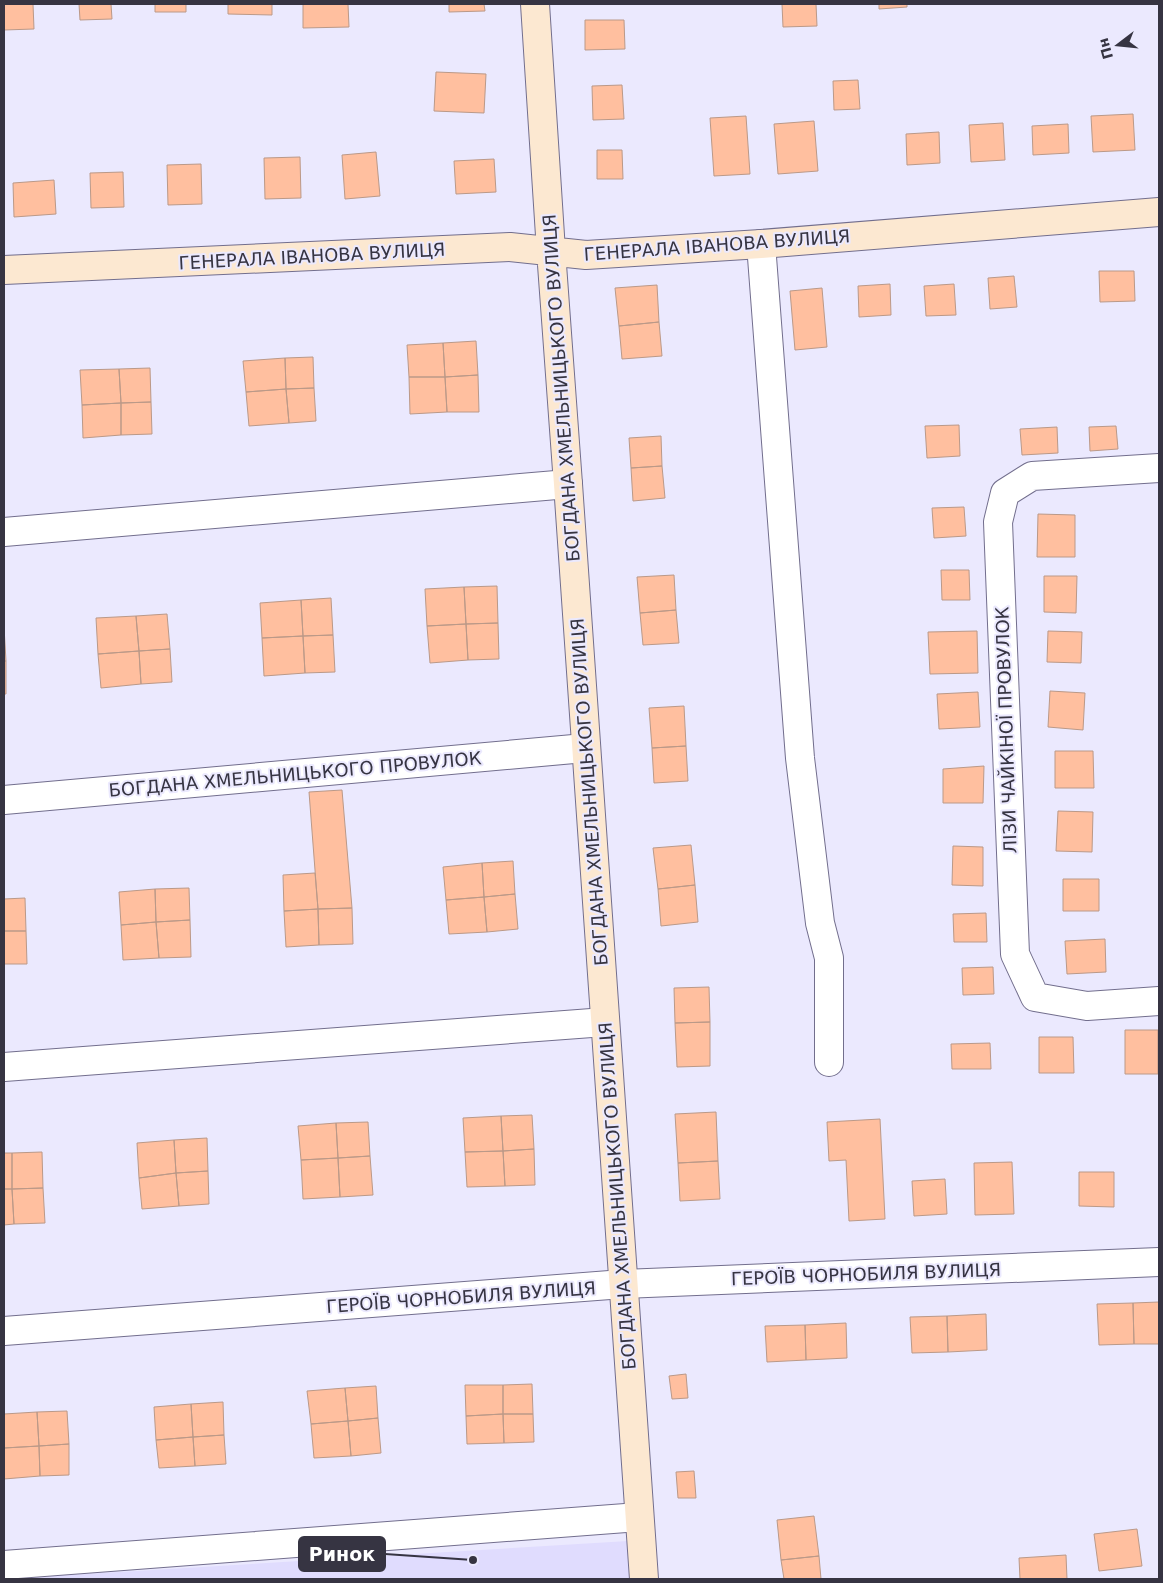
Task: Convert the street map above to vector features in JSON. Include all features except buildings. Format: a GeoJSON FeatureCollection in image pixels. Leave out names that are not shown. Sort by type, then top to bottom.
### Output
{"type":"FeatureCollection","features":[{"type":"Feature","properties":{"kind":"street","name":"БОГДАНА ХМЕЛЬНИЦЬКОГО ВУЛИЦЯ"},"geometry":{"type":"LineString","coordinates":[[535,4],[550,251],[568,484],[644,1579]]}},
{"type":"Feature","properties":{"kind":"street","name":"ГЕНЕРАЛА ІВАНОВА ВУЛИЦЯ"},"geometry":{"type":"LineString","coordinates":[[4,270],[510,247],[586,255],[761,244],[1159,212]]}},
{"type":"Feature","properties":{"kind":"street"},"geometry":{"type":"LineString","coordinates":[[761,244],[800,758],[820,923],[830,958],[829,1062]]}},
{"type":"Feature","properties":{"kind":"street","name":"ЛІЗИ ЧАЙКІНОЇ ПРОВУЛОК"},"geometry":{"type":"LineString","coordinates":[[1159,468],[1032,476],[1005,492],[998,522],[1015,954],[1035,997],[1087,1006],[1159,1000]]}},
{"type":"Feature","properties":{"kind":"street"},"geometry":{"type":"LineString","coordinates":[[4,532],[568,484]]}},
{"type":"Feature","properties":{"kind":"street","name":"БОГДАНА ХМЕЛЬНИЦЬКОГО ПРОВУЛОК"},"geometry":{"type":"LineString","coordinates":[[4,800],[585,748]]}},
{"type":"Feature","properties":{"kind":"street"},"geometry":{"type":"LineString","coordinates":[[4,1067],[605,1022]]}},
{"type":"Feature","properties":{"kind":"street","name":"ГЕРОЇВ ЧОРНОБИЛЯ ВУЛИЦЯ"},"geometry":{"type":"LineString","coordinates":[[4,1331],[623,1284],[1159,1262]]}},
{"type":"Feature","properties":{"kind":"street"},"geometry":{"type":"LineString","coordinates":[[4,1565],[639,1518]]}},
{"type":"Feature","properties":{"kind":"shaded area"},"geometry":{"type":"Polygon","coordinates":[[[628,1541],[631,1579],[4,1579],[628,1541]]]}},
{"type":"Feature","properties":{"kind":"place","name":"Ринок"},"geometry":{"type":"Point","coordinates":[473,1560]}}]}
